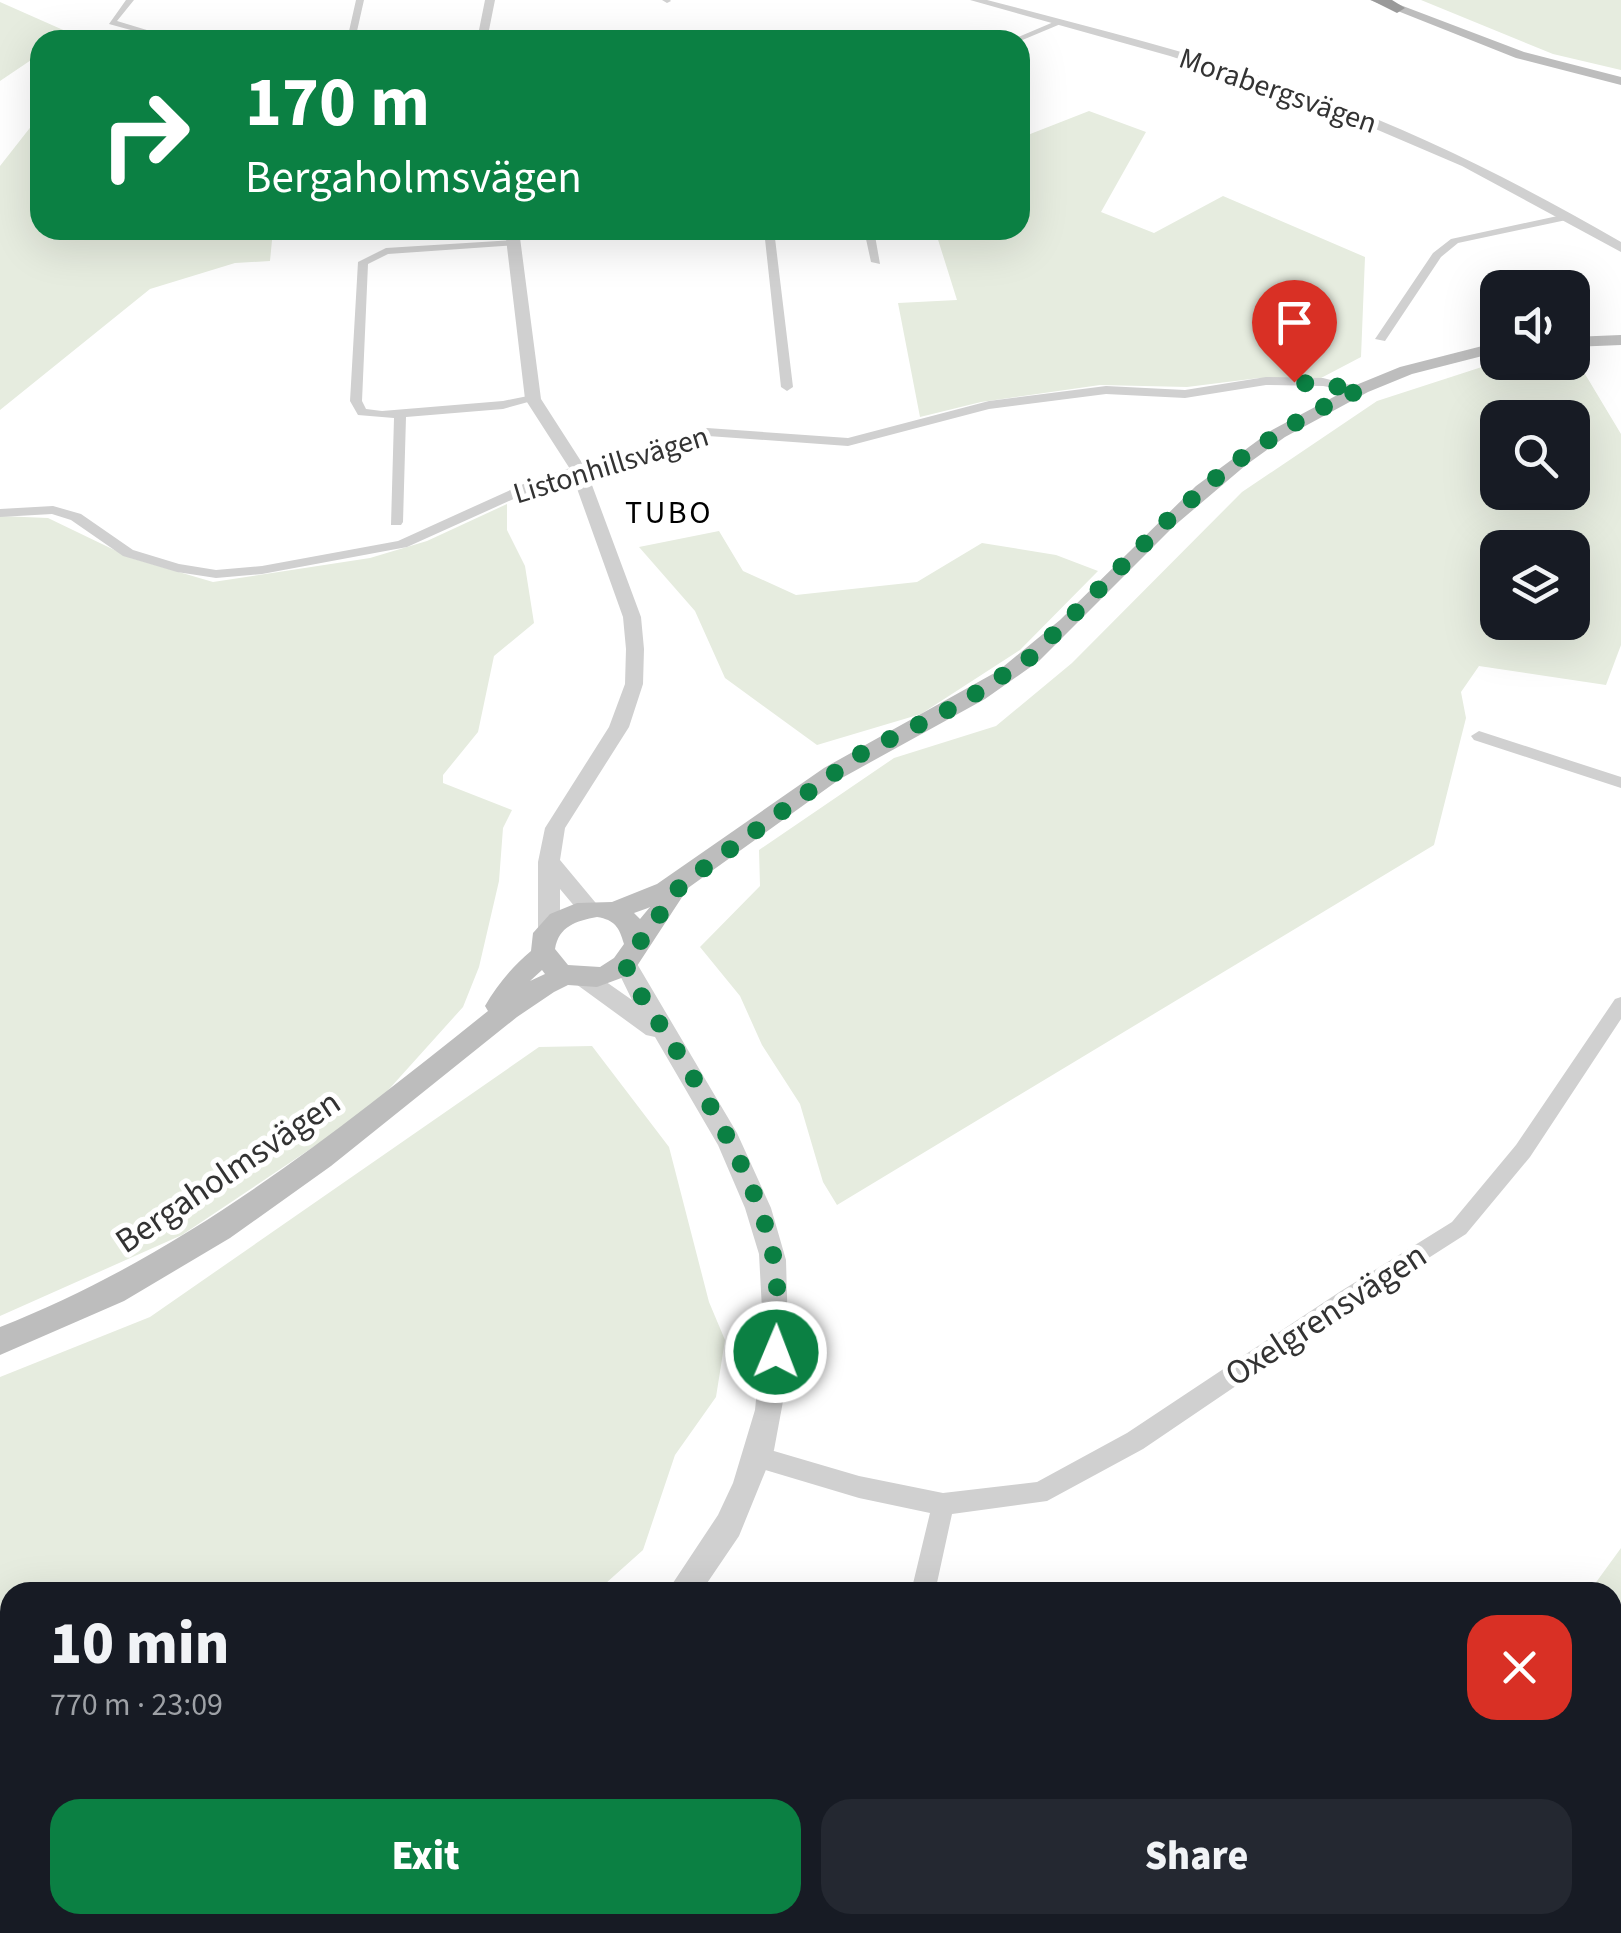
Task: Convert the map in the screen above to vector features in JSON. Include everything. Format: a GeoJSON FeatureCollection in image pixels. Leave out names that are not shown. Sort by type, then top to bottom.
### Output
{"type":"FeatureCollection","features":[{"type":"Feature","properties":{"kind":"highway"},"geometry":{"type":"LineString","coordinates":[[1378,0],[1397,4]]}},
{"type":"Feature","properties":{"kind":"main road"},"geometry":{"type":"LineString","coordinates":[[1397,4],[1520,56],[1621,78]]}},
{"type":"Feature","properties":{"kind":"main road"},"geometry":{"type":"LineString","coordinates":[[1590,341],[1621,340]]}},
{"type":"Feature","properties":{"kind":"main road"},"geometry":{"type":"LineString","coordinates":[[575,976],[552,966],[544,955],[549,928],[569,913],[646,902],[681,885],[862,753],[960,704],[1032,656],[1232,464],[1309,414],[1361,389],[1480,350]]}},
{"type":"Feature","properties":{"kind":"main road"},"geometry":{"type":"LineString","coordinates":[[630,953],[681,885]]}},
{"type":"Feature","properties":{"kind":"main road"},"geometry":{"type":"LineString","coordinates":[[600,910],[631,924],[630,953]]}},
{"type":"Feature","properties":{"kind":"main road","name":"Bergaholmsvägen"},"geometry":{"type":"LineString","coordinates":[[0,1342],[174,1261],[424,1080],[540,985],[575,976],[602,976],[630,953]]}},
{"type":"Feature","properties":{"kind":"main road","name":"Bergaholmsvägen"},"geometry":{"type":"LineString","coordinates":[[478,1032],[525,970],[544,955]]}},
{"type":"Feature","properties":{"kind":"street"},"geometry":{"type":"LineString","coordinates":[[130,0],[111,20],[144,30]]}},
{"type":"Feature","properties":{"kind":"street"},"geometry":{"type":"LineString","coordinates":[[353,30],[360,0]]}},
{"type":"Feature","properties":{"kind":"street"},"geometry":{"type":"LineString","coordinates":[[484,30],[490,0]]}},
{"type":"Feature","properties":{"kind":"street","name":"Morabergsvägen"},"geometry":{"type":"LineString","coordinates":[[983,1],[1239,74],[1356,114],[1490,173],[1621,248]]}},
{"type":"Feature","properties":{"kind":"street"},"geometry":{"type":"LineString","coordinates":[[1030,34],[1059,23]]}},
{"type":"Feature","properties":{"kind":"street"},"geometry":{"type":"LineString","coordinates":[[1381,340],[1437,255],[1455,241],[1568,217]]}},
{"type":"Feature","properties":{"kind":"street"},"geometry":{"type":"LineString","coordinates":[[480,240],[386,252],[363,262],[356,400],[362,412],[400,414],[502,406],[533,398]]}},
{"type":"Feature","properties":{"kind":"street"},"geometry":{"type":"LineString","coordinates":[[513,240],[533,398],[578,470],[632,616],[634,684],[620,727],[555,828],[548,862],[549,928]]}},
{"type":"Feature","properties":{"kind":"street"},"geometry":{"type":"LineString","coordinates":[[770,240],[788,387]]}},
{"type":"Feature","properties":{"kind":"street"},"geometry":{"type":"LineString","coordinates":[[871,240],[876,262]]}},
{"type":"Feature","properties":{"kind":"street","name":"Listonhillsvägen"},"geometry":{"type":"LineString","coordinates":[[0,513],[53,510],[76,517],[128,553],[177,568],[216,574],[262,570],[402,544],[544,480],[644,456],[706,432],[848,442],[989,405],[1106,390],[1185,394],[1266,381],[1323,382],[1361,389]]}},
{"type":"Feature","properties":{"kind":"street"},"geometry":{"type":"LineString","coordinates":[[396,522],[400,414]]}},
{"type":"Feature","properties":{"kind":"street"},"geometry":{"type":"LineString","coordinates":[[1479,736],[1621,783]]}},
{"type":"Feature","properties":{"kind":"street"},"geometry":{"type":"LineString","coordinates":[[548,862],[600,910]]}},
{"type":"Feature","properties":{"kind":"street"},"geometry":{"type":"LineString","coordinates":[[630,953],[632,981],[745,1176],[771,1246],[779,1324],[770,1410],[750,1482],[691,1582]]}},
{"type":"Feature","properties":{"kind":"street"},"geometry":{"type":"LineString","coordinates":[[575,976],[669,1039]]}},
{"type":"Feature","properties":{"kind":"street","name":"Oxelgrensvägen"},"geometry":{"type":"LineString","coordinates":[[757,1457],[859,1487],[942,1504],[1039,1493],[1136,1441],[1459,1228],[1523,1151],[1621,1004]]}},
{"type":"Feature","properties":{"kind":"street"},"geometry":{"type":"LineString","coordinates":[[925,1582],[942,1504]]}},
{"type":"Feature","properties":{"kind":"shaded area"},"geometry":{"type":"Polygon","coordinates":[[[1421,0],[1621,0],[1621,70],[1553,54],[1421,0]]]}},
{"type":"Feature","properties":{"kind":"shaded area"},"geometry":{"type":"Polygon","coordinates":[[[0,2],[63,30],[30,30],[30,61],[0,81],[0,2]]]}},
{"type":"Feature","properties":{"kind":"shaded area"},"geometry":{"type":"Polygon","coordinates":[[[1089,111],[1146,132],[1101,212],[1154,233],[1223,196],[1365,257],[1361,357],[1321,378],[1259,378],[1187,387],[1100,385],[981,402],[920,417],[898,303],[957,300],[938,240],[1030,240],[1030,134],[1089,111]]]}},
{"type":"Feature","properties":{"kind":"shaded area"},"geometry":{"type":"Polygon","coordinates":[[[30,128],[30,240],[272,240],[270,261],[235,263],[150,289],[0,410],[0,166],[30,128]]]}},
{"type":"Feature","properties":{"kind":"shaded area"},"geometry":{"type":"Polygon","coordinates":[[[1480,368],[1480,380],[1589,380],[1621,434],[1621,645],[1606,685],[1479,666],[1461,692],[1466,718],[1434,845],[837,1205],[823,1182],[800,1104],[762,1045],[740,996],[700,947],[760,886],[759,850],[894,758],[996,726],[1072,663],[1242,492],[1377,401],[1480,368]]]}},
{"type":"Feature","properties":{"kind":"shaded area"},"geometry":{"type":"Polygon","coordinates":[[[507,504],[507,530],[525,566],[534,623],[494,656],[478,732],[443,775],[443,783],[512,810],[503,828],[499,881],[479,967],[463,1007],[373,1107],[182,1235],[0,1316],[0,516],[48,518],[131,558],[213,582],[370,558],[427,541],[507,504]]]}},
{"type":"Feature","properties":{"kind":"shaded area"},"geometry":{"type":"Polygon","coordinates":[[[719,531],[743,571],[796,595],[917,582],[982,543],[1056,555],[1098,571],[1020,650],[921,714],[817,745],[725,678],[695,611],[639,547],[719,531]]]}},
{"type":"Feature","properties":{"kind":"shaded area"},"geometry":{"type":"Polygon","coordinates":[[[592,1046],[669,1147],[709,1302],[725,1340],[716,1397],[675,1455],[643,1550],[607,1582],[0,1582],[0,1377],[150,1317],[539,1047],[592,1046]]]}},
{"type":"Feature","properties":{"kind":"shaded area"},"geometry":{"type":"Polygon","coordinates":[[[1621,1548],[1621,1582],[1596,1582],[1621,1548]]]}},
{"type":"Feature","properties":{"kind":"district","name":"TUBO"},"geometry":{"type":"Point","coordinates":[669,513]}},
{"type":"Feature","properties":{"kind":"route"},"geometry":{"type":"LineString","coordinates":[[776,1352],[779,1324],[771,1246],[745,1176],[625,963],[681,885],[802,793],[862,753],[960,704],[1032,656],[1168,520],[1232,464],[1309,414],[1361,389],[1323,382],[1294,382]]}}]}
